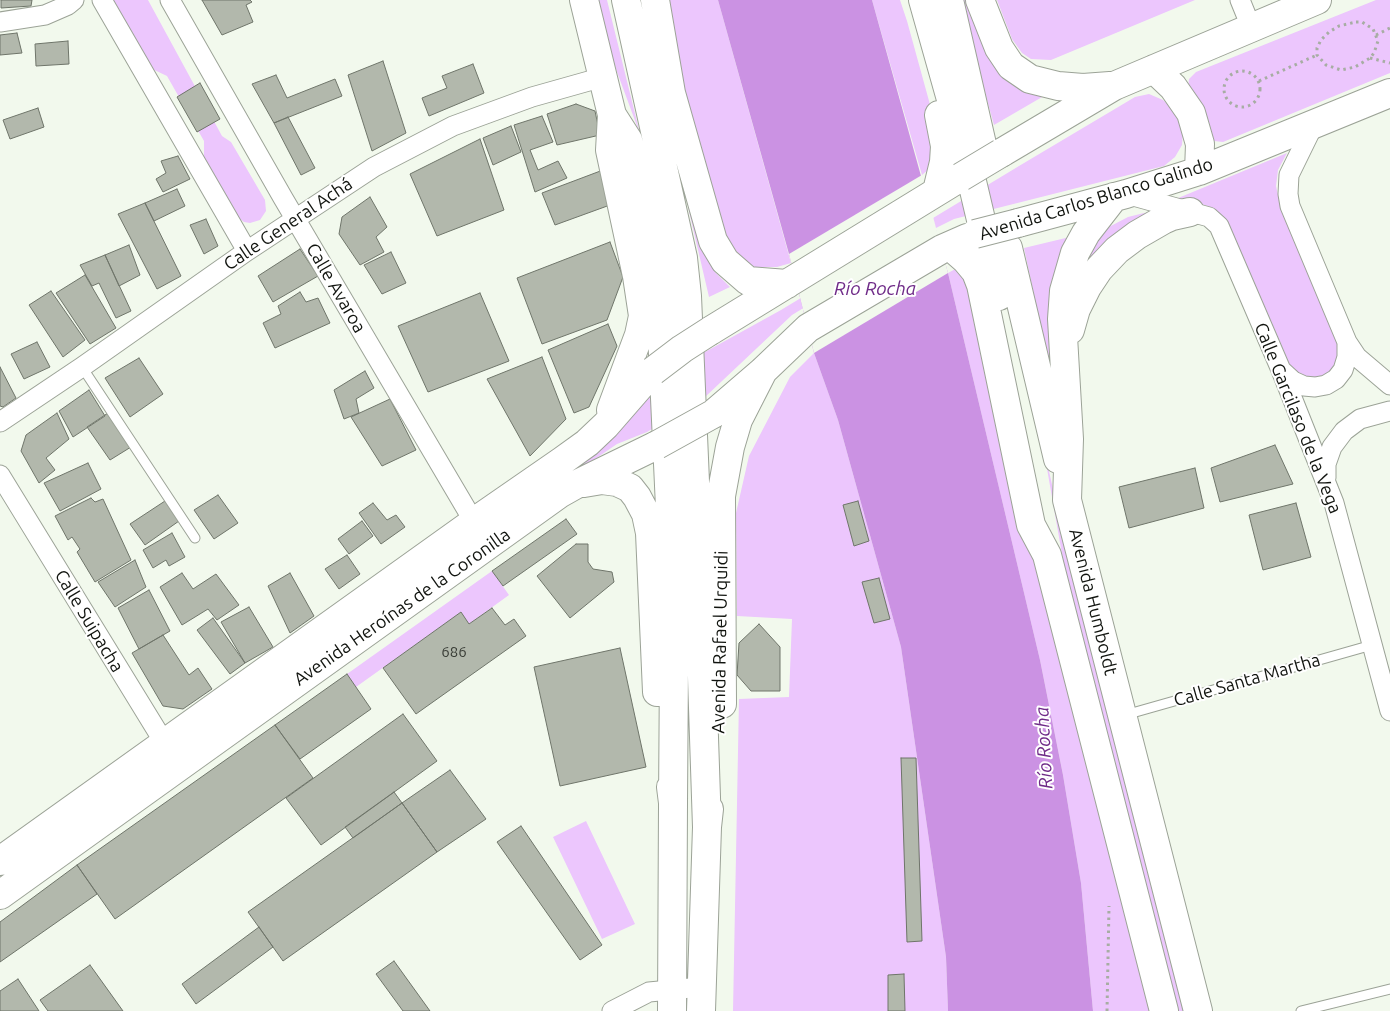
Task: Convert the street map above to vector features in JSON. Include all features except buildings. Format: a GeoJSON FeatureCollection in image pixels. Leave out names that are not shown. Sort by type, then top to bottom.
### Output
{"type":"FeatureCollection","features":[{"type":"Feature","properties":{"kind":"main road"},"geometry":{"type":"LineString","coordinates":[[584,0],[612,115],[610,150],[637,276],[643,316],[639,335],[606,425]]}},
{"type":"Feature","properties":{"kind":"main road"},"geometry":{"type":"LineString","coordinates":[[626,0],[683,258],[687,296],[707,827]]}},
{"type":"Feature","properties":{"kind":"main road"},"geometry":{"type":"LineString","coordinates":[[655,0],[671,93],[713,240],[725,261],[748,281],[791,281]]}},
{"type":"Feature","properties":{"kind":"main road"},"geometry":{"type":"LineString","coordinates":[[908,0],[943,126],[945,154],[932,194]]}},
{"type":"Feature","properties":{"kind":"main road"},"geometry":{"type":"LineString","coordinates":[[923,0],[961,135],[992,263],[1047,525],[1047,555]]}},
{"type":"Feature","properties":{"kind":"main road"},"geometry":{"type":"LineString","coordinates":[[949,0],[1067,500]]}},
{"type":"Feature","properties":{"kind":"main road"},"geometry":{"type":"LineString","coordinates":[[980,0],[999,48],[1011,66],[1030,79],[1058,86],[1083,88],[1114,86]]}},
{"type":"Feature","properties":{"kind":"main road"},"geometry":{"type":"LineString","coordinates":[[932,194],[1114,86],[1317,0]]}},
{"type":"Feature","properties":{"kind":"main road"},"geometry":{"type":"LineString","coordinates":[[1154,70],[1173,87],[1191,113],[1200,144],[1199,171]]}},
{"type":"Feature","properties":{"kind":"main road","name":"Avenida Carlos Blanco Galindo"},"geometry":{"type":"LineString","coordinates":[[808,328],[946,248],[975,234],[1120,195],[1199,171],[1390,93]]}},
{"type":"Feature","properties":{"kind":"main road"},"geometry":{"type":"LineString","coordinates":[[612,115],[628,140],[639,180],[657,263],[662,312],[674,625],[672,1000]]}},
{"type":"Feature","properties":{"kind":"main road","name":"Avenida Heroínas de la Coronilla"},"geometry":{"type":"LineString","coordinates":[[0,862],[562,461],[606,425],[653,371],[682,349],[932,194]]}},
{"type":"Feature","properties":{"kind":"main road","name":"Avenida Humboldt"},"geometry":{"type":"LineString","coordinates":[[1120,195],[1086,233],[1075,253],[1064,291],[1062,320],[1069,439],[1067,500],[1198,1011]]}},
{"type":"Feature","properties":{"kind":"main road"},"geometry":{"type":"LineString","coordinates":[[1065,349],[1076,309],[1099,269],[1117,250],[1137,235],[1172,216],[1190,212]]}},
{"type":"Feature","properties":{"kind":"main road","name":"Avenida Humboldt"},"geometry":{"type":"LineString","coordinates":[[946,248],[966,260],[976,272],[981,285],[1031,525],[1047,555],[1164,1011]]}},
{"type":"Feature","properties":{"kind":"main road","name":"Avenida Heroínas de la Coronilla"},"geometry":{"type":"LineString","coordinates":[[0,895],[559,494],[657,445],[713,414],[763,371],[808,328]]}},
{"type":"Feature","properties":{"kind":"main road","name":"Avenida Rafael Urquidi"},"geometry":{"type":"LineString","coordinates":[[701,999],[707,827],[722,714],[721,496],[730,447],[738,420],[763,371]]}},
{"type":"Feature","properties":{"kind":"main road"},"geometry":{"type":"LineString","coordinates":[[575,485],[602,480],[617,482],[630,488],[646,514],[650,533],[657,698],[673,803]]}},
{"type":"Feature","properties":{"kind":"street"},"geometry":{"type":"LineString","coordinates":[[0,22],[45,15],[68,5],[74,0]]}},
{"type":"Feature","properties":{"kind":"street"},"geometry":{"type":"LineString","coordinates":[[102,0],[247,251]]}},
{"type":"Feature","properties":{"kind":"street","name":"Calle Avaroa"},"geometry":{"type":"LineString","coordinates":[[170,0],[474,522]]}},
{"type":"Feature","properties":{"kind":"street"},"geometry":{"type":"LineString","coordinates":[[1240,0],[1251,27]]}},
{"type":"Feature","properties":{"kind":"street","name":"Calle General Achá"},"geometry":{"type":"LineString","coordinates":[[0,422],[247,251],[374,166],[453,126],[532,97],[603,78]]}},
{"type":"Feature","properties":{"kind":"street"},"geometry":{"type":"LineString","coordinates":[[1314,124],[1289,175],[1288,194],[1290,206],[1346,342],[1357,357],[1390,385]]}},
{"type":"Feature","properties":{"kind":"street","name":"Calle Garcilaso de la Vega"},"geometry":{"type":"LineString","coordinates":[[1120,195],[1209,217],[1219,226],[1281,370],[1334,503],[1390,711]]}},
{"type":"Feature","properties":{"kind":"street"},"geometry":{"type":"LineString","coordinates":[[1281,370],[1294,381],[1304,386],[1326,385],[1336,379],[1343,370],[1347,357],[1346,342]]}},
{"type":"Feature","properties":{"kind":"street"},"geometry":{"type":"LineString","coordinates":[[1326,482],[1326,464],[1332,447],[1344,431],[1360,419],[1390,411]]}},
{"type":"Feature","properties":{"kind":"street","name":"Calle Suipacha"},"geometry":{"type":"LineString","coordinates":[[0,475],[163,744],[179,765]]}},
{"type":"Feature","properties":{"kind":"street"},"geometry":{"type":"LineString","coordinates":[[612,1011],[649,992],[672,1000],[701,999]]}},
{"type":"Feature","properties":{"kind":"lane"},"geometry":{"type":"LineString","coordinates":[[82,367],[195,538]]}},
{"type":"Feature","properties":{"kind":"lane","name":"Calle Santa Martha"},"geometry":{"type":"LineString","coordinates":[[1123,715],[1372,645]]}},
{"type":"Feature","properties":{"kind":"lane"},"geometry":{"type":"LineString","coordinates":[[1301,1011],[1390,989]]}},
{"type":"Feature","properties":{"kind":"path"},"geometry":{"type":"LineString","coordinates":[[1362,22],[1373,30],[1376,35],[1377,48],[1370,58],[1355,67],[1342,70],[1326,66],[1317,55],[1317,48],[1325,36],[1334,29],[1348,23],[1362,22]]}},
{"type":"Feature","properties":{"kind":"path"},"geometry":{"type":"LineString","coordinates":[[1376,35],[1390,28]]}},
{"type":"Feature","properties":{"kind":"path"},"geometry":{"type":"LineString","coordinates":[[1259,81],[1317,55]]}},
{"type":"Feature","properties":{"kind":"path"},"geometry":{"type":"LineString","coordinates":[[1370,58],[1390,63]]}},
{"type":"Feature","properties":{"kind":"path"},"geometry":{"type":"LineString","coordinates":[[1238,71],[1251,72],[1259,81],[1260,92],[1255,102],[1250,105],[1244,107],[1233,104],[1225,95],[1225,83],[1232,73],[1238,71]]}},
{"type":"Feature","properties":{"kind":"path"},"geometry":{"type":"LineString","coordinates":[[1108,1011],[1110,900]]}},
{"type":"Feature","properties":{"kind":"shaded area"},"geometry":{"type":"Polygon","coordinates":[[[111,0],[148,0],[222,136],[231,142],[265,200],[266,211],[260,220],[250,223],[244,222],[235,215],[204,160],[204,141],[167,76],[148,67],[111,0]]]}},
{"type":"Feature","properties":{"kind":"shaded area"},"geometry":{"type":"Polygon","coordinates":[[[597,0],[607,0],[640,134],[617,72],[602,24],[597,0]]]}},
{"type":"Feature","properties":{"kind":"shaded area"},"geometry":{"type":"Polygon","coordinates":[[[668,0],[718,0],[791,263],[777,267],[755,267],[744,261],[732,250],[721,230],[682,84],[668,0]]]}},
{"type":"Feature","properties":{"kind":"shaded area"},"geometry":{"type":"Polygon","coordinates":[[[872,0],[900,0],[907,21],[937,130],[929,169],[922,175],[872,0]]]}},
{"type":"Feature","properties":{"kind":"shaded area"},"geometry":{"type":"Polygon","coordinates":[[[959,0],[972,0],[1049,93],[994,125],[959,0]]]}},
{"type":"Feature","properties":{"kind":"shaded area"},"geometry":{"type":"Polygon","coordinates":[[[997,0],[1195,0],[1051,60],[1031,59],[1022,53],[1012,39],[997,0]]]}},
{"type":"Feature","properties":{"kind":"shaded area"},"geometry":{"type":"Polygon","coordinates":[[[1376,0],[1390,0],[1390,73],[1223,142],[1214,141],[1208,119],[1198,99],[1188,88],[1189,79],[1196,72],[1376,0]]]}},
{"type":"Feature","properties":{"kind":"shaded area"},"geometry":{"type":"Polygon","coordinates":[[[1149,94],[1163,100],[1174,110],[1183,132],[1182,145],[1175,157],[1164,166],[954,219],[926,233],[792,315],[704,398],[647,432],[617,444],[513,515],[619,426],[673,375],[696,357],[781,310],[1135,97],[1149,94]]]}},
{"type":"Feature","properties":{"kind":"shaded area"},"geometry":{"type":"Polygon","coordinates":[[[1287,153],[1278,170],[1276,186],[1280,203],[1338,343],[1339,352],[1334,368],[1328,374],[1320,377],[1303,376],[1290,365],[1234,236],[1219,213],[1210,207],[1196,202],[1171,201],[1287,153]]]}},
{"type":"Feature","properties":{"kind":"shaded area"},"geometry":{"type":"Polygon","coordinates":[[[688,207],[705,254],[715,272],[730,287],[709,297],[688,207]]]}},
{"type":"Feature","properties":{"kind":"shaded area"},"geometry":{"type":"Polygon","coordinates":[[[1159,212],[1071,298],[1081,263],[1105,229],[1128,217],[1159,212]]]}},
{"type":"Feature","properties":{"kind":"shaded area"},"geometry":{"type":"Polygon","coordinates":[[[1074,236],[1059,413],[1024,248],[1074,236]]]}},
{"type":"Feature","properties":{"kind":"shaded area"},"geometry":{"type":"Polygon","coordinates":[[[961,266],[969,274],[1152,1011],[1093,1011],[1081,883],[1063,775],[1040,660],[948,273],[961,266]]]}},
{"type":"Feature","properties":{"kind":"shaded area"},"geometry":{"type":"Polygon","coordinates":[[[814,353],[838,420],[901,647],[946,957],[948,1011],[733,1011],[739,699],[789,697],[792,619],[737,616],[736,513],[749,456],[790,377],[814,353]]]}},
{"type":"Feature","properties":{"kind":"shaded area"},"geometry":{"type":"Polygon","coordinates":[[[1042,440],[1075,587],[1186,1011],[1177,1011],[1070,600],[1042,440]]]}},
{"type":"Feature","properties":{"kind":"shaded area"},"geometry":{"type":"Polygon","coordinates":[[[492,571],[509,595],[469,624],[461,612],[356,687],[347,674],[492,571]]]}},
{"type":"Feature","properties":{"kind":"shaded area"},"geometry":{"type":"Polygon","coordinates":[[[586,821],[635,924],[602,939],[553,837],[586,821]]]}},
{"type":"Feature","properties":{"kind":"water","name":"Río Rocha"},"geometry":{"type":"Polygon","coordinates":[[[718,0],[872,0],[948,273],[1040,660],[1063,775],[1081,883],[1093,1011],[948,1011],[946,957],[901,647],[838,420],[814,353],[789,254],[718,0]]]}},
{"type":"Feature","properties":{"kind":"pier"},"geometry":{"type":"Polygon","coordinates":[[[922,175],[948,273],[814,353],[789,254],[922,175]]]}}]}
